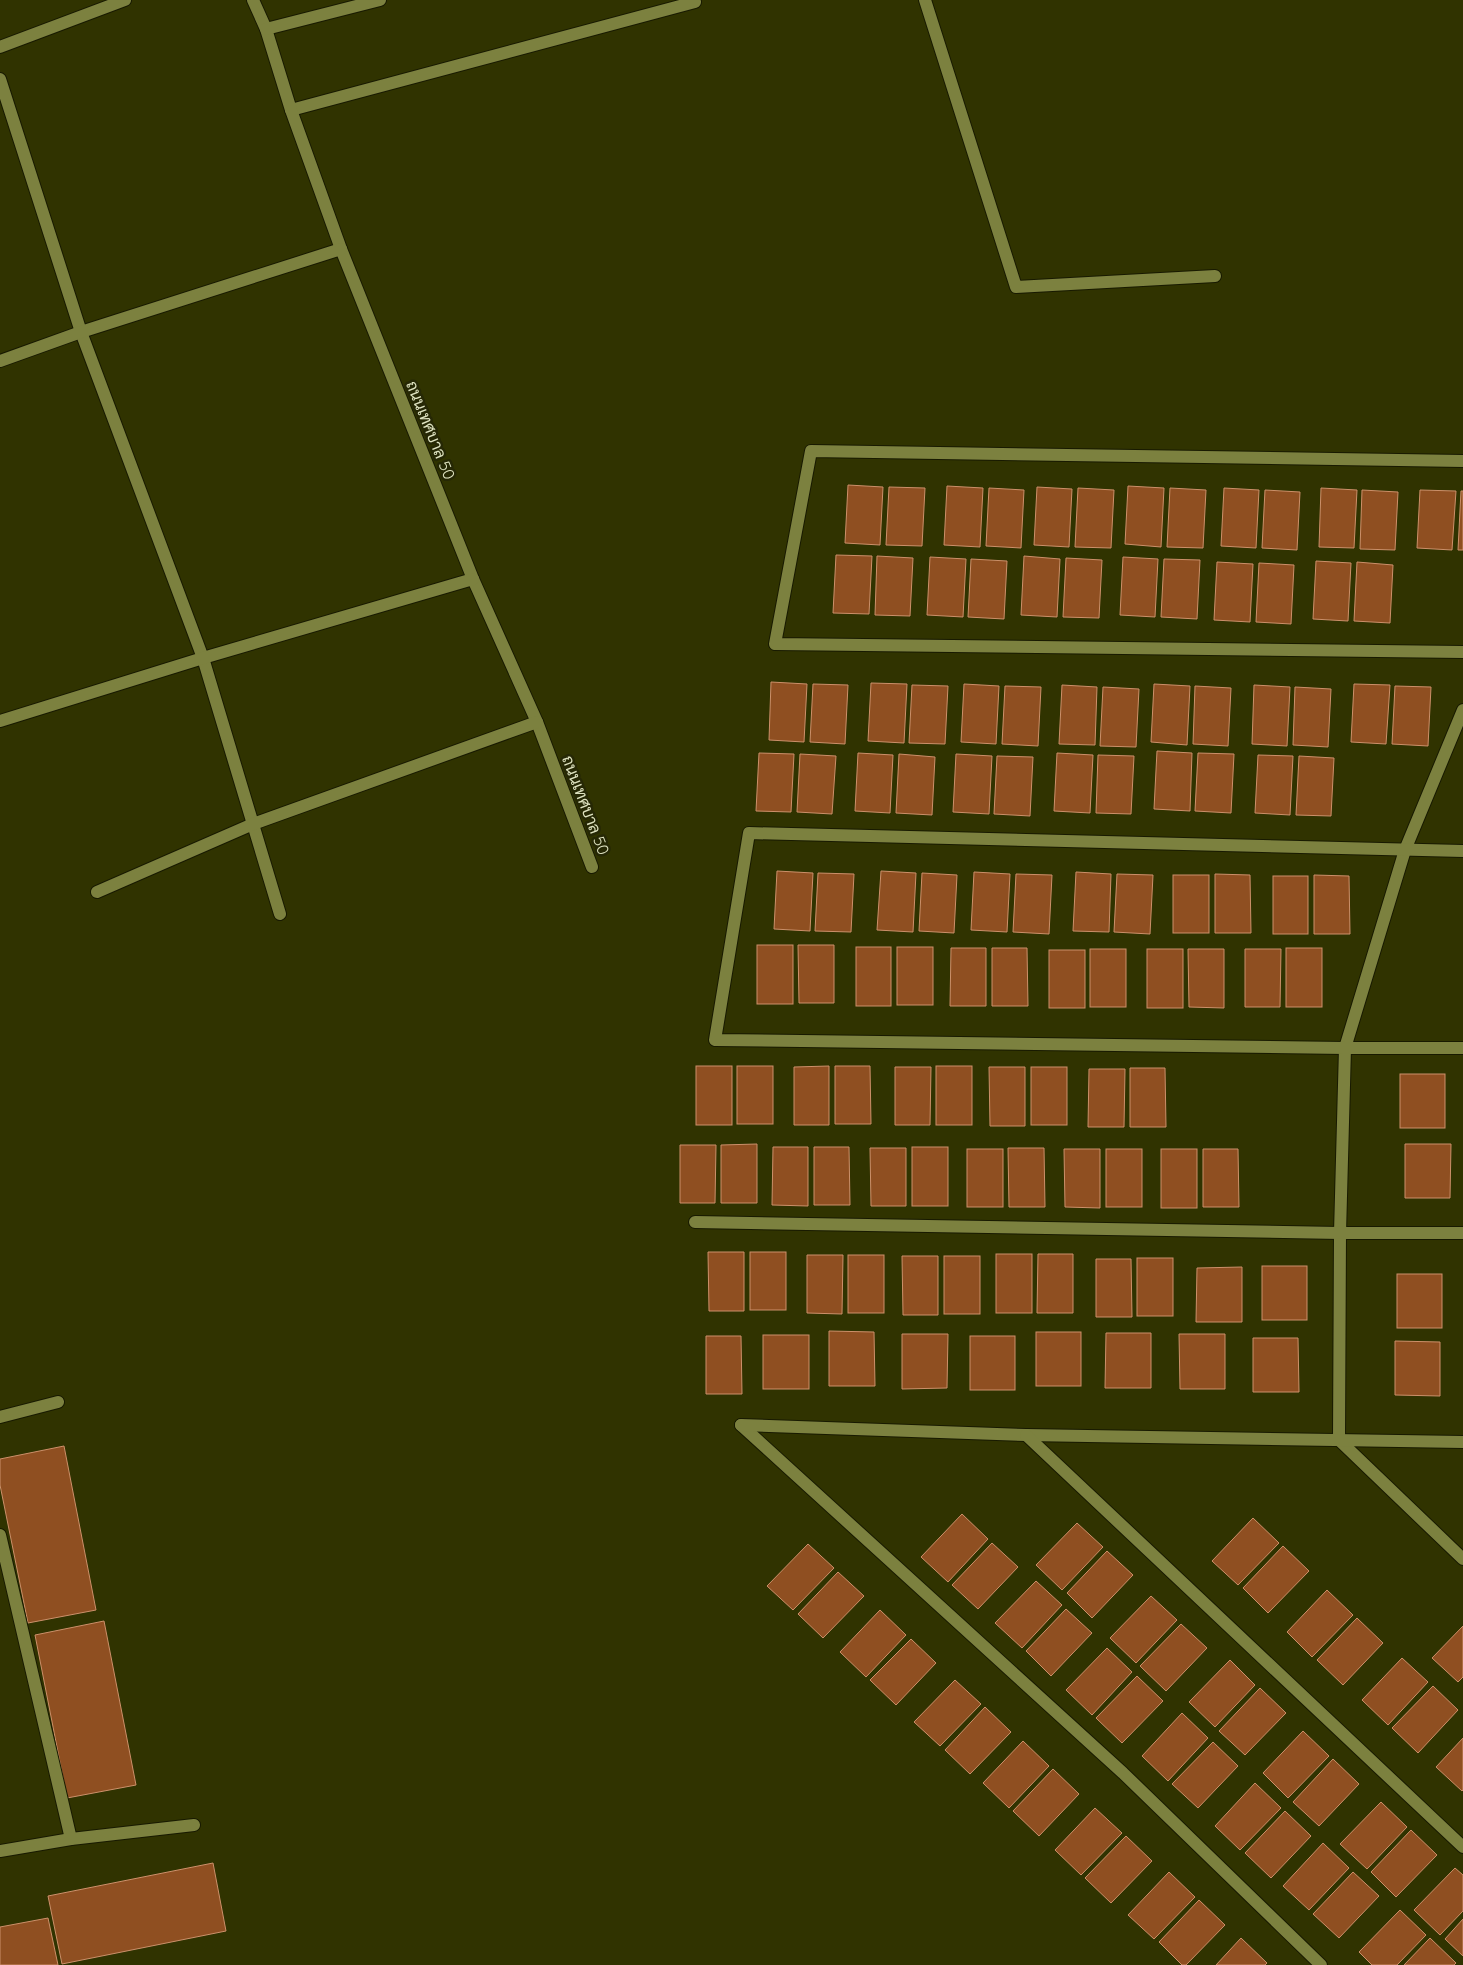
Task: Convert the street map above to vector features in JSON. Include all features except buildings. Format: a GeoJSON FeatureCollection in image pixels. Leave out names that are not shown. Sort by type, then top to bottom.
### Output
{"type":"FeatureCollection","features":[{"type":"Feature","properties":{"kind":"street"},"geometry":{"type":"LineString","coordinates":[[0,47],[125,0]]}},
{"type":"Feature","properties":{"kind":"street","name":"ถนนเทศบาล 50"},"geometry":{"type":"LineString","coordinates":[[253,0],[266,29],[291,110],[341,249],[473,579],[536,722],[592,867]]}},
{"type":"Feature","properties":{"kind":"street"},"geometry":{"type":"LineString","coordinates":[[266,29],[380,0]]}},
{"type":"Feature","properties":{"kind":"street"},"geometry":{"type":"LineString","coordinates":[[925,0],[1016,287],[1215,276]]}},
{"type":"Feature","properties":{"kind":"street"},"geometry":{"type":"LineString","coordinates":[[291,110],[695,2]]}},
{"type":"Feature","properties":{"kind":"street"},"geometry":{"type":"LineString","coordinates":[[0,79],[81,332],[203,658],[280,914]]}},
{"type":"Feature","properties":{"kind":"street"},"geometry":{"type":"LineString","coordinates":[[0,361],[81,332],[341,249]]}},
{"type":"Feature","properties":{"kind":"street"},"geometry":{"type":"LineString","coordinates":[[1463,461],[811,451],[775,644],[1463,652]]}},
{"type":"Feature","properties":{"kind":"street"},"geometry":{"type":"LineString","coordinates":[[0,721],[203,658],[473,579]]}},
{"type":"Feature","properties":{"kind":"street"},"geometry":{"type":"LineString","coordinates":[[1463,710],[1405,850],[1346,1048],[1340,1233],[1340,1440],[1463,1559]]}},
{"type":"Feature","properties":{"kind":"street"},"geometry":{"type":"LineString","coordinates":[[97,892],[253,824],[536,722]]}},
{"type":"Feature","properties":{"kind":"street"},"geometry":{"type":"LineString","coordinates":[[1463,851],[750,833],[715,1040],[1463,1048]]}},
{"type":"Feature","properties":{"kind":"street"},"geometry":{"type":"LineString","coordinates":[[694,1222],[1340,1233],[1463,1233]]}},
{"type":"Feature","properties":{"kind":"street"},"geometry":{"type":"LineString","coordinates":[[0,1417],[58,1402]]}},
{"type":"Feature","properties":{"kind":"street"},"geometry":{"type":"LineString","coordinates":[[1321,1965],[1123,1772],[741,1425],[1026,1435],[1463,1442]]}},
{"type":"Feature","properties":{"kind":"street"},"geometry":{"type":"LineString","coordinates":[[1026,1435],[1463,1847]]}},
{"type":"Feature","properties":{"kind":"street"},"geometry":{"type":"LineString","coordinates":[[0,1535],[71,1839]]}},
{"type":"Feature","properties":{"kind":"street"},"geometry":{"type":"LineString","coordinates":[[0,1851],[71,1839],[194,1825]]}}]}
